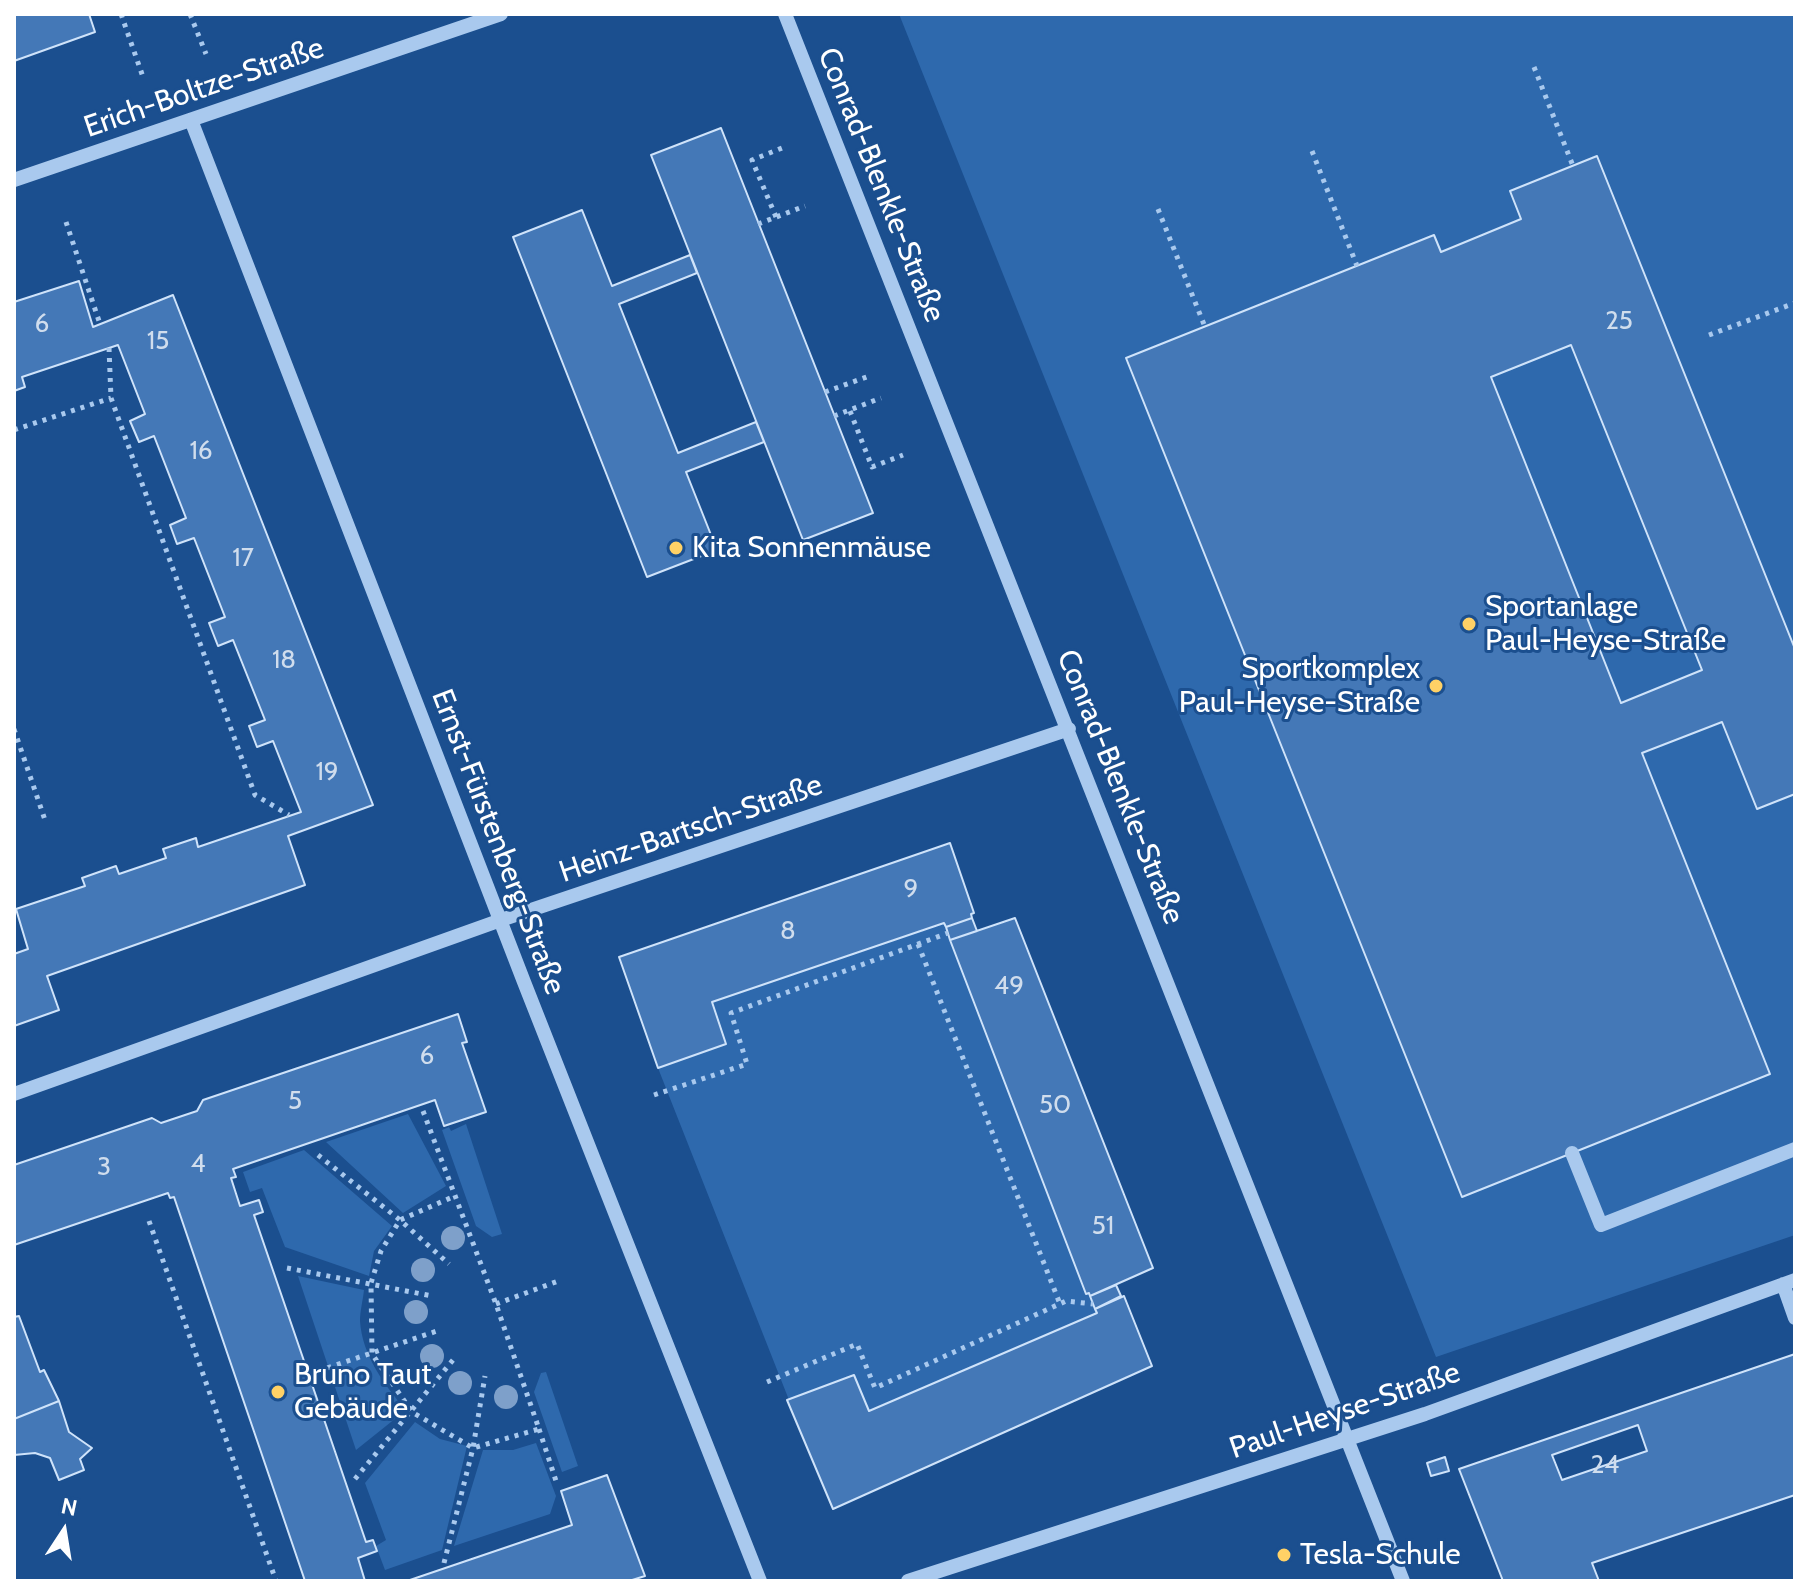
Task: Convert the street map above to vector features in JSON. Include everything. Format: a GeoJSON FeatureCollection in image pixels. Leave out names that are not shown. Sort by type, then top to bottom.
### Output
{"type":"FeatureCollection","features":[{"type":"Feature","properties":{"kind":"street","name":"Erich-Boltze-Straße"},"geometry":{"type":"LineString","coordinates":[[14,180],[501,14]]}},
{"type":"Feature","properties":{"kind":"street","name":"Conrad-Blenkle-Straße"},"geometry":{"type":"LineString","coordinates":[[785,14],[1403,1581]]}},
{"type":"Feature","properties":{"kind":"street","name":"Ernst-Fürstenberg-Straße"},"geometry":{"type":"LineString","coordinates":[[191,120],[760,1581]]}},
{"type":"Feature","properties":{"kind":"street","name":"Heinz-Bartsch-Straße"},"geometry":{"type":"LineString","coordinates":[[14,1094],[501,920],[1069,729]]}},
{"type":"Feature","properties":{"kind":"street"},"geometry":{"type":"LineString","coordinates":[[1572,1153],[1601,1225],[1795,1149]]}},
{"type":"Feature","properties":{"kind":"street","name":"Paul-Heyse-Straße"},"geometry":{"type":"LineString","coordinates":[[908,1581],[1425,1414],[1789,1282]]}},
{"type":"Feature","properties":{"kind":"street"},"geometry":{"type":"LineString","coordinates":[[1789,1282],[1795,1318]]}},
{"type":"Feature","properties":{"kind":"path"},"geometry":{"type":"LineString","coordinates":[[121,14],[143,77]]}},
{"type":"Feature","properties":{"kind":"path"},"geometry":{"type":"LineString","coordinates":[[190,14],[206,54]]}},
{"type":"Feature","properties":{"kind":"path"},"geometry":{"type":"LineString","coordinates":[[1534,67],[1573,166]]}},
{"type":"Feature","properties":{"kind":"path"},"geometry":{"type":"LineString","coordinates":[[776,217],[752,160],[782,148]]}},
{"type":"Feature","properties":{"kind":"path"},"geometry":{"type":"LineString","coordinates":[[1312,151],[1357,266]]}},
{"type":"Feature","properties":{"kind":"path"},"geometry":{"type":"LineString","coordinates":[[758,224],[805,206]]}},
{"type":"Feature","properties":{"kind":"path"},"geometry":{"type":"LineString","coordinates":[[1158,209],[1205,327]]}},
{"type":"Feature","properties":{"kind":"path"},"geometry":{"type":"LineString","coordinates":[[66,222],[100,324]]}},
{"type":"Feature","properties":{"kind":"path"},"geometry":{"type":"LineString","coordinates":[[1709,335],[1795,303]]}},
{"type":"Feature","properties":{"kind":"path"},"geometry":{"type":"LineString","coordinates":[[109,348],[111,398],[255,795],[289,815]]}},
{"type":"Feature","properties":{"kind":"path"},"geometry":{"type":"LineString","coordinates":[[825,392],[872,375]]}},
{"type":"Feature","properties":{"kind":"path"},"geometry":{"type":"LineString","coordinates":[[14,430],[111,398]]}},
{"type":"Feature","properties":{"kind":"path"},"geometry":{"type":"LineString","coordinates":[[834,416],[881,398]]}},
{"type":"Feature","properties":{"kind":"path"},"geometry":{"type":"LineString","coordinates":[[850,411],[872,467],[903,455]]}},
{"type":"Feature","properties":{"kind":"path"},"geometry":{"type":"LineString","coordinates":[[14,729],[45,820]]}},
{"type":"Feature","properties":{"kind":"path"},"geometry":{"type":"LineString","coordinates":[[654,1095],[747,1064],[731,1013],[948,933]]}},
{"type":"Feature","properties":{"kind":"path"},"geometry":{"type":"LineString","coordinates":[[918,944],[1060,1304]]}},
{"type":"Feature","properties":{"kind":"path"},"geometry":{"type":"LineString","coordinates":[[423,1111],[496,1304],[557,1484]]}},
{"type":"Feature","properties":{"kind":"path"},"geometry":{"type":"LineString","coordinates":[[318,1155],[400,1220],[449,1264]]}},
{"type":"Feature","properties":{"kind":"path"},"geometry":{"type":"LineString","coordinates":[[455,1196],[400,1220],[381,1251],[371,1283],[372,1354],[412,1412],[473,1448],[539,1429]]}},
{"type":"Feature","properties":{"kind":"path"},"geometry":{"type":"LineString","coordinates":[[149,1221],[276,1581]]}},
{"type":"Feature","properties":{"kind":"path"},"geometry":{"type":"LineString","coordinates":[[287,1268],[432,1296]]}},
{"type":"Feature","properties":{"kind":"path"},"geometry":{"type":"LineString","coordinates":[[496,1304],[561,1280]]}},
{"type":"Feature","properties":{"kind":"path"},"geometry":{"type":"LineString","coordinates":[[767,1382],[857,1344],[875,1388],[1066,1301],[1093,1304]]}},
{"type":"Feature","properties":{"kind":"path"},"geometry":{"type":"LineString","coordinates":[[318,1371],[437,1331]]}},
{"type":"Feature","properties":{"kind":"path"},"geometry":{"type":"LineString","coordinates":[[355,1479],[453,1360]]}},
{"type":"Feature","properties":{"kind":"path"},"geometry":{"type":"LineString","coordinates":[[444,1563],[473,1448],[485,1376]]}},
{"type":"Feature","properties":{"kind":"shaded area","name":"Sportanlage Paul-Heyse-Straße"},"geometry":{"type":"Polygon","coordinates":[[[899,14],[1795,14],[1795,1235],[1436,1357],[899,14]]]}},
{"type":"Feature","properties":{"kind":"shaded area"},"geometry":{"type":"Polygon","coordinates":[[[944,923],[1086,1294],[1089,1293],[1097,1313],[869,1411],[789,1400],[658,1068],[726,1044],[712,1002],[944,923]]]}},
{"type":"Feature","properties":{"kind":"shaded area"},"geometry":{"type":"Polygon","coordinates":[[[408,1114],[446,1186],[403,1213],[326,1142],[408,1114]]]}},
{"type":"Feature","properties":{"kind":"shaded area"},"geometry":{"type":"Polygon","coordinates":[[[466,1124],[502,1234],[492,1237],[476,1226],[442,1130],[449,1127],[451,1131],[466,1124]]]}},
{"type":"Feature","properties":{"kind":"shaded area"},"geometry":{"type":"Polygon","coordinates":[[[304,1150],[392,1226],[374,1251],[369,1276],[285,1247],[262,1188],[250,1192],[243,1172],[304,1150]]]}},
{"type":"Feature","properties":{"kind":"shaded area"},"geometry":{"type":"Polygon","coordinates":[[[298,1276],[364,1290],[360,1321],[365,1346],[383,1380],[406,1410],[356,1450],[298,1276]]]}},
{"type":"Feature","properties":{"kind":"shaded area"},"geometry":{"type":"Polygon","coordinates":[[[546,1372],[578,1466],[562,1472],[534,1392],[541,1373],[546,1372]]]}},
{"type":"Feature","properties":{"kind":"shaded area"},"geometry":{"type":"Polygon","coordinates":[[[415,1422],[440,1439],[467,1446],[442,1550],[385,1570],[376,1546],[386,1540],[365,1483],[415,1422]]]}},
{"type":"Feature","properties":{"kind":"shaded area"},"geometry":{"type":"Polygon","coordinates":[[[536,1443],[556,1496],[550,1514],[454,1546],[483,1450],[513,1450],[536,1443]]]}},
{"type":"Feature","properties":{"kind":"building"},"geometry":{"type":"Polygon","coordinates":[[[14,14],[89,14],[95,32],[14,61],[14,14]]]}},
{"type":"Feature","properties":{"kind":"building"},"geometry":{"type":"Polygon","coordinates":[[[721,128],[873,513],[803,540],[651,155],[721,128]]]}},
{"type":"Feature","properties":{"kind":"building","name":"Sportkomplex Paul-Heyse-Straße"},"geometry":{"type":"Polygon","coordinates":[[[1597,156],[1795,649],[1795,794],[1757,809],[1722,722],[1642,753],[1770,1074],[1462,1197],[1126,358],[1434,235],[1441,252],[1521,219],[1510,191],[1597,156]],[[1571,345],[1491,377],[1621,703],[1702,670],[1571,345]]]}},
{"type":"Feature","properties":{"kind":"building"},"geometry":{"type":"Polygon","coordinates":[[[582,210],[612,286],[690,255],[697,273],[619,304],[678,453],[756,422],[764,442],[686,472],[717,550],[647,577],[513,237],[582,210]]]}},
{"type":"Feature","properties":{"kind":"building"},"geometry":{"type":"Polygon","coordinates":[[[79,281],[93,327],[173,295],[373,805],[288,836],[305,885],[47,976],[59,1010],[14,1026],[14,954],[28,949],[16,909],[85,886],[82,878],[116,866],[119,874],[166,858],[163,849],[196,838],[198,847],[301,812],[273,741],[257,747],[249,726],[265,720],[233,640],[218,646],[209,623],[225,617],[194,538],[177,544],[170,525],[186,518],[154,436],[139,442],[130,421],[145,414],[118,345],[22,377],[25,387],[14,391],[14,302],[79,281]]]}},
{"type":"Feature","properties":{"kind":"building"},"geometry":{"type":"Polygon","coordinates":[[[950,843],[974,913],[971,914],[972,918],[946,927],[944,923],[712,1002],[726,1044],[658,1068],[619,957],[950,843]]]}},
{"type":"Feature","properties":{"kind":"building"},"geometry":{"type":"Polygon","coordinates":[[[972,918],[977,931],[950,940],[946,927],[972,918]]]}},
{"type":"Feature","properties":{"kind":"building"},"geometry":{"type":"Polygon","coordinates":[[[1015,918],[1153,1268],[1090,1296],[1086,1294],[950,940],[1015,918]]]}},
{"type":"Feature","properties":{"kind":"building","name":"Bruno Taut Gebäude"},"geometry":{"type":"Polygon","coordinates":[[[458,1014],[467,1042],[462,1043],[486,1112],[444,1126],[435,1100],[233,1169],[236,1177],[231,1178],[240,1206],[259,1200],[263,1212],[254,1215],[366,1542],[373,1540],[377,1551],[358,1558],[365,1581],[305,1581],[174,1197],[170,1198],[168,1193],[14,1245],[14,1165],[152,1118],[161,1123],[197,1111],[203,1100],[458,1014]]]}},
{"type":"Feature","properties":{"kind":"building"},"geometry":{"type":"Polygon","coordinates":[[[1116,1285],[1121,1296],[1095,1309],[1090,1296],[1116,1285]]]}},
{"type":"Feature","properties":{"kind":"building"},"geometry":{"type":"Polygon","coordinates":[[[1124,1296],[1152,1366],[833,1509],[787,1400],[854,1375],[869,1411],[1097,1313],[1095,1309],[1124,1296]]]}},
{"type":"Feature","properties":{"kind":"building"},"geometry":{"type":"Polygon","coordinates":[[[19,1316],[40,1372],[44,1370],[59,1401],[14,1419],[14,1317],[19,1316]]]}},
{"type":"Feature","properties":{"kind":"building"},"geometry":{"type":"Polygon","coordinates":[[[1795,1354],[1795,1495],[1592,1563],[1599,1581],[1503,1581],[1459,1469],[1795,1354]],[[1638,1425],[1552,1455],[1562,1480],[1647,1451],[1638,1425]]]}},
{"type":"Feature","properties":{"kind":"building"},"geometry":{"type":"Polygon","coordinates":[[[59,1401],[69,1432],[92,1448],[80,1459],[84,1470],[59,1480],[50,1458],[35,1453],[14,1455],[14,1419],[59,1401]]]}},
{"type":"Feature","properties":{"kind":"building"},"geometry":{"type":"Polygon","coordinates":[[[1445,1457],[1449,1471],[1431,1476],[1427,1463],[1445,1457]]]}},
{"type":"Feature","properties":{"kind":"building"},"geometry":{"type":"Polygon","coordinates":[[[607,1475],[645,1576],[629,1581],[407,1581],[572,1525],[561,1491],[607,1475]]]}},
{"type":"Feature","properties":{"kind":"place","name":"Kita Sonnenmäuse"},"geometry":{"type":"Point","coordinates":[676,548]}},
{"type":"Feature","properties":{"kind":"place","name":"Sportanlage Paul-Heyse-Straße"},"geometry":{"type":"Point","coordinates":[1469,624]}},
{"type":"Feature","properties":{"kind":"place","name":"Sportkomplex Paul-Heyse-Straße"},"geometry":{"type":"Point","coordinates":[1436,686]}},
{"type":"Feature","properties":{"kind":"place","name":"Bruno Taut Gebäude"},"geometry":{"type":"Point","coordinates":[278,1392]}},
{"type":"Feature","properties":{"kind":"place","name":"Tesla-Schule"},"geometry":{"type":"Point","coordinates":[1284,1555]}}]}
